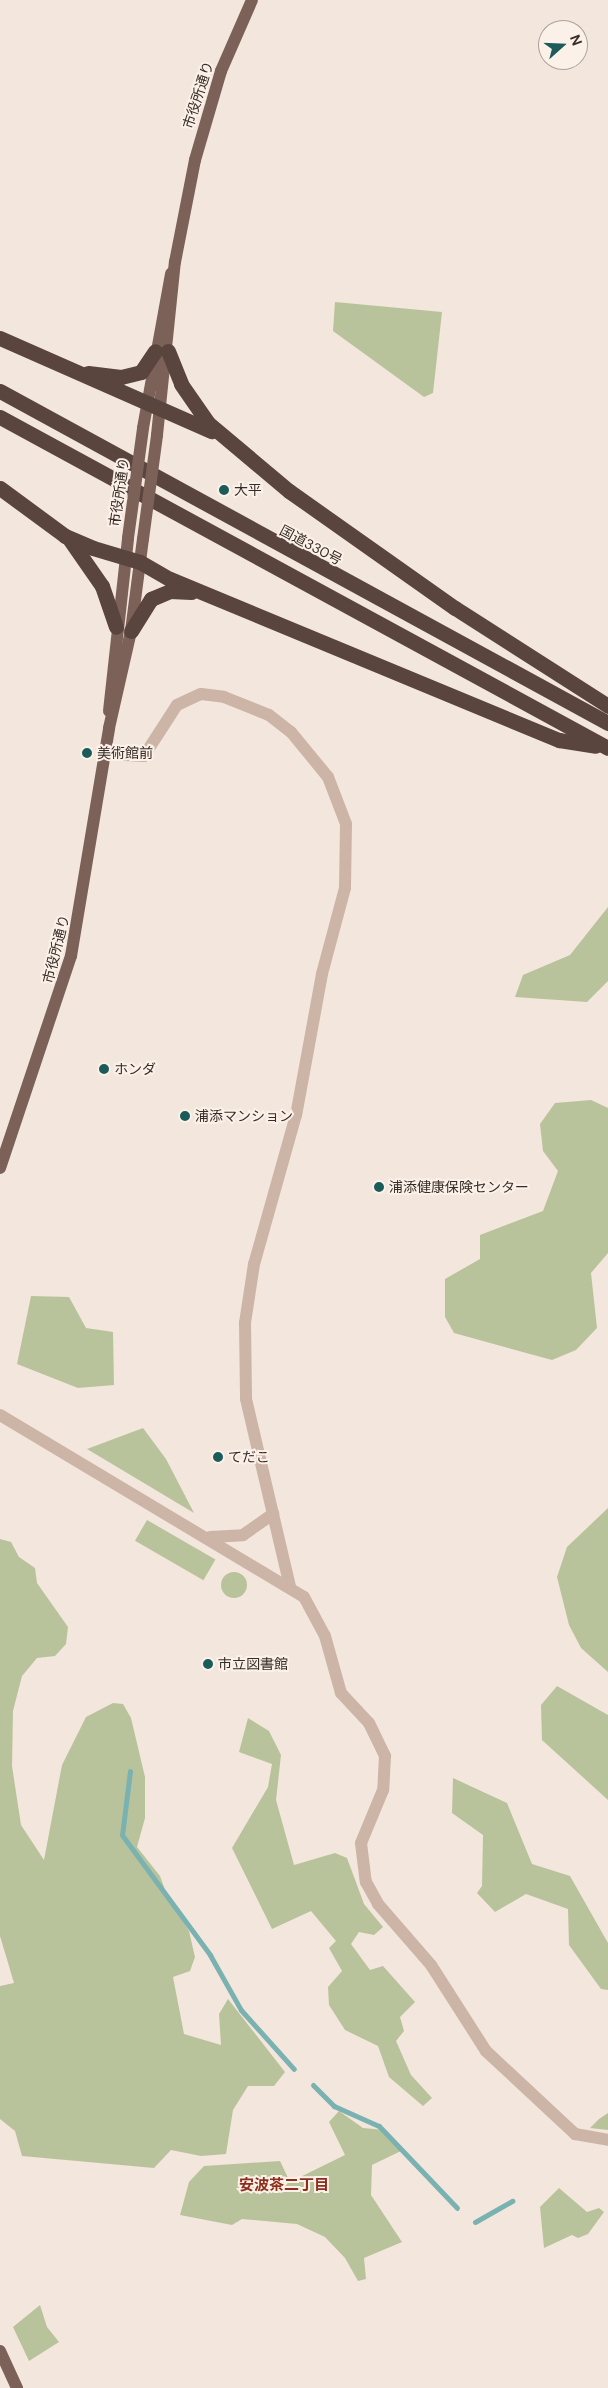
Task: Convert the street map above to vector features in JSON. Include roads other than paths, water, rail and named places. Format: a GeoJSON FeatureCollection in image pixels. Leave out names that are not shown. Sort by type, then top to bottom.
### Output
{"type":"FeatureCollection","features":[{"type":"Feature","properties":{"kind":"highway"},"geometry":{"type":"LineString","coordinates":[[0,338],[224,439],[398,568],[608,706]]}},
{"type":"Feature","properties":{"kind":"highway"},"geometry":{"type":"LineString","coordinates":[[72,372],[128,376],[141,372],[161,351],[185,389],[224,439]]}},
{"type":"Feature","properties":{"kind":"highway","name":"国道330号"},"geometry":{"type":"LineString","coordinates":[[0,391],[608,723]]}},
{"type":"Feature","properties":{"kind":"highway"},"geometry":{"type":"LineString","coordinates":[[0,417],[608,748]]}},
{"type":"Feature","properties":{"kind":"highway"},"geometry":{"type":"LineString","coordinates":[[0,488],[66,536],[140,562],[210,595],[559,740],[608,748]]}},
{"type":"Feature","properties":{"kind":"highway"},"geometry":{"type":"LineString","coordinates":[[66,536],[102,586],[116,627]]}},
{"type":"Feature","properties":{"kind":"highway"},"geometry":{"type":"LineString","coordinates":[[131,631],[145,605],[162,593],[210,595]]}},
{"type":"Feature","properties":{"kind":"main road","name":"市役所通り"},"geometry":{"type":"LineString","coordinates":[[108,728],[131,631],[158,435],[161,410],[161,351],[164,293],[175,262],[206,113],[252,0]]}},
{"type":"Feature","properties":{"kind":"main road","name":"市役所通り"},"geometry":{"type":"LineString","coordinates":[[0,1168],[71,956],[108,728],[116,627],[146,405],[161,351]]}},
{"type":"Feature","properties":{"kind":"main road"},"geometry":{"type":"LineString","coordinates":[[0,2351],[17,2388]]}},
{"type":"Feature","properties":{"kind":"street"},"geometry":{"type":"LineString","coordinates":[[104,754],[144,756],[177,705],[201,694],[224,697],[268,715],[291,732],[328,777],[346,824],[345,888],[322,974],[296,1115],[254,1264],[245,1323],[246,1399],[290,1587]]}},
{"type":"Feature","properties":{"kind":"street"},"geometry":{"type":"LineString","coordinates":[[0,1415],[290,1587],[314,1610],[341,1693],[369,1723],[385,1756],[382,1790],[361,1842],[366,1882],[378,1904],[428,1960],[486,2051],[575,2134],[608,2140]]}},
{"type":"Feature","properties":{"kind":"street"},"geometry":{"type":"LineString","coordinates":[[194,1531],[216,1539],[234,1538],[273,1514]]}},
{"type":"Feature","properties":{"kind":"waterway"},"geometry":{"type":"LineString","coordinates":[[130,1771],[122,1835],[210,1955],[241,2010],[294,2069]]}},
{"type":"Feature","properties":{"kind":"waterway"},"geometry":{"type":"LineString","coordinates":[[313,2085],[334,2106],[379,2126],[457,2208]]}},
{"type":"Feature","properties":{"kind":"waterway"},"geometry":{"type":"LineString","coordinates":[[475,2222],[512,2201]]}},
{"type":"Feature","properties":{"kind":"place","name":"大平"},"geometry":{"type":"Point","coordinates":[224,490]}},
{"type":"Feature","properties":{"kind":"place","name":"美術館前"},"geometry":{"type":"Point","coordinates":[87,753]}},
{"type":"Feature","properties":{"kind":"place","name":"ホンダ"},"geometry":{"type":"Point","coordinates":[104,1069]}},
{"type":"Feature","properties":{"kind":"place","name":"浦添マンション"},"geometry":{"type":"Point","coordinates":[185,1116]}},
{"type":"Feature","properties":{"kind":"place","name":"浦添健康保険センター"},"geometry":{"type":"Point","coordinates":[379,1187]}},
{"type":"Feature","properties":{"kind":"place","name":"てだこ"},"geometry":{"type":"Point","coordinates":[218,1457]}},
{"type":"Feature","properties":{"kind":"place","name":"市立図書館"},"geometry":{"type":"Point","coordinates":[208,1664]}},
{"type":"Feature","properties":{"kind":"district","name":"安波茶二丁目"},"geometry":{"type":"Point","coordinates":[284,2186]}}]}
